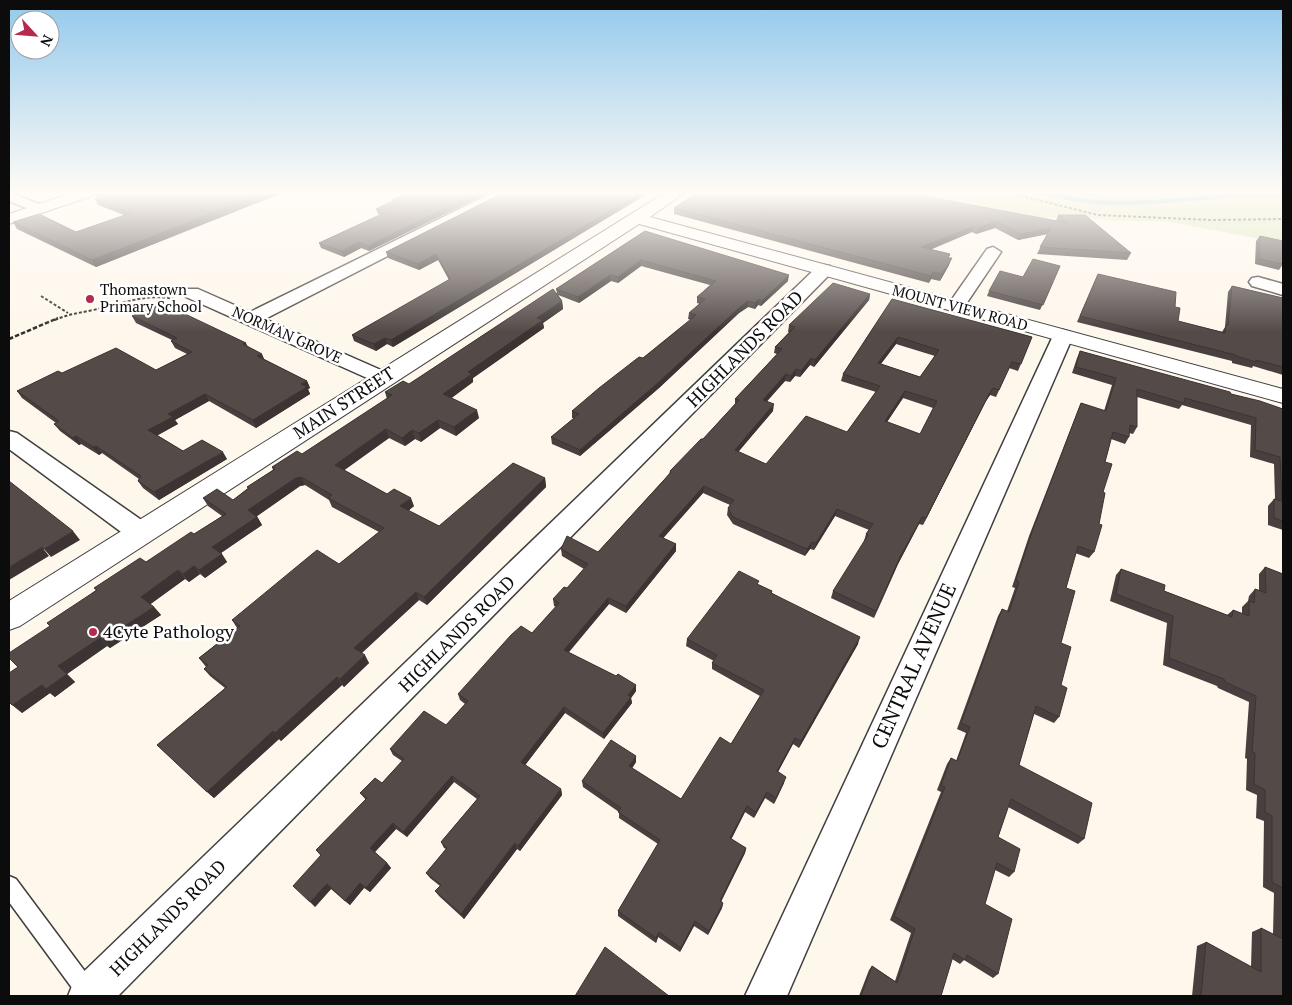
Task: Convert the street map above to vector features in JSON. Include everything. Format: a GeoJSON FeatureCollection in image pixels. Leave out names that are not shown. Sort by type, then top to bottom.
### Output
{"type":"FeatureCollection","features":[{"type":"Feature","properties":{"kind":"street"},"geometry":{"type":"LineString","coordinates":[[250,319],[413,238]]}},
{"type":"Feature","properties":{"kind":"street","name":"MAIN STREET"},"geometry":{"type":"LineString","coordinates":[[9,617],[605,238]]}},
{"type":"Feature","properties":{"kind":"street","name":"MOUNT VIEW ROAD"},"geometry":{"type":"LineString","coordinates":[[709,238],[1283,396]]}},
{"type":"Feature","properties":{"kind":"street"},"geometry":{"type":"LineString","coordinates":[[956,306],[993,252]]}},
{"type":"Feature","properties":{"kind":"street","name":"HIGHLANDS ROAD"},"geometry":{"type":"LineString","coordinates":[[90,996],[824,270]]}},
{"type":"Feature","properties":{"kind":"street"},"geometry":{"type":"LineString","coordinates":[[1258,282],[1283,290]]}},
{"type":"Feature","properties":{"kind":"street","name":"NORMAN GROVE"},"geometry":{"type":"LineString","coordinates":[[184,296],[250,319],[383,378]]}},
{"type":"Feature","properties":{"kind":"street","name":"CENTRAL AVENUE"},"geometry":{"type":"LineString","coordinates":[[766,996],[1062,336]]}},
{"type":"Feature","properties":{"kind":"street"},"geometry":{"type":"LineString","coordinates":[[9,438],[141,533]]}},
{"type":"Feature","properties":{"kind":"lane"},"geometry":{"type":"LineString","coordinates":[[9,886],[90,996]]}},
{"type":"Feature","properties":{"kind":"path"},"geometry":{"type":"LineString","coordinates":[[41,296],[68,314]]}},
{"type":"Feature","properties":{"kind":"path"},"geometry":{"type":"LineString","coordinates":[[9,339],[68,314],[94,310],[143,297],[184,296]]}},
{"type":"Feature","properties":{"kind":"green space"},"geometry":{"type":"Polygon","coordinates":[[[1255,238],[1283,238],[1283,243],[1255,238]]]}},
{"type":"Feature","properties":{"kind":"building"},"geometry":{"type":"Polygon","coordinates":[[[46,238],[149,238],[92,260],[46,238]]]}},
{"type":"Feature","properties":{"kind":"building"},"geometry":{"type":"Polygon","coordinates":[[[330,238],[384,238],[368,246],[359,242],[342,251],[319,243],[330,238]]]}},
{"type":"Feature","properties":{"kind":"building"},"geometry":{"type":"Polygon","coordinates":[[[414,238],[564,238],[391,340],[385,338],[374,344],[352,335],[450,279],[436,254],[418,264],[386,252],[414,238]]]}},
{"type":"Feature","properties":{"kind":"building"},"geometry":{"type":"Polygon","coordinates":[[[634,238],[668,238],[789,275],[762,301],[759,299],[755,303],[748,301],[740,307],[659,382],[580,450],[551,437],[579,414],[572,411],[599,388],[639,357],[643,358],[696,315],[689,313],[705,299],[697,297],[716,281],[641,260],[618,277],[610,275],[578,297],[556,289],[634,238]]]}},
{"type":"Feature","properties":{"kind":"building"},"geometry":{"type":"Polygon","coordinates":[[[787,238],[944,238],[921,247],[950,254],[948,258],[952,258],[942,274],[933,272],[931,276],[787,238]]]}},
{"type":"Feature","properties":{"kind":"building"},"geometry":{"type":"Polygon","coordinates":[[[1045,238],[1113,238],[1131,253],[1040,247],[1045,238]]]}},
{"type":"Feature","properties":{"kind":"building"},"geometry":{"type":"Polygon","coordinates":[[[1260,238],[1283,241],[1283,264],[1259,259],[1260,238]]]}},
{"type":"Feature","properties":{"kind":"building"},"geometry":{"type":"Polygon","coordinates":[[[1033,259],[1060,266],[1043,305],[989,291],[1000,271],[1023,277],[1033,259]]]}},
{"type":"Feature","properties":{"kind":"building"},"geometry":{"type":"Polygon","coordinates":[[[1098,274],[1176,292],[1175,307],[1180,308],[1178,321],[1225,333],[1226,325],[1228,325],[1232,286],[1283,298],[1283,367],[1256,360],[1256,362],[1236,355],[1080,316],[1098,274]]]}},
{"type":"Feature","properties":{"kind":"building"},"geometry":{"type":"Polygon","coordinates":[[[833,283],[870,294],[815,360],[811,358],[801,371],[796,369],[791,376],[786,374],[763,400],[774,404],[735,450],[766,464],[806,416],[847,432],[880,386],[843,374],[892,299],[1032,337],[1021,364],[1012,362],[999,390],[993,388],[989,394],[926,518],[922,517],[900,557],[876,611],[833,591],[873,524],[837,509],[816,543],[812,542],[807,549],[733,517],[728,508],[734,500],[704,486],[659,536],[676,544],[626,606],[608,598],[564,650],[616,676],[618,674],[636,685],[628,695],[631,697],[603,733],[564,707],[521,762],[561,789],[518,846],[515,843],[461,914],[435,891],[441,885],[426,873],[447,848],[441,842],[480,796],[452,776],[403,832],[393,823],[370,848],[387,863],[366,888],[360,883],[345,901],[327,884],[310,902],[293,886],[321,855],[316,850],[367,798],[360,793],[375,778],[382,783],[404,759],[390,749],[424,711],[446,725],[468,701],[458,694],[521,626],[532,633],[559,603],[553,599],[564,587],[567,588],[588,564],[561,549],[567,536],[598,552],[665,479],[670,471],[739,400],[735,399],[782,349],[775,347],[795,327],[789,325],[833,283]],[[898,337],[878,363],[920,377],[939,350],[898,337]],[[905,391],[885,421],[920,434],[937,401],[905,391]]]}},
{"type":"Feature","properties":{"kind":"building"},"geometry":{"type":"Polygon","coordinates":[[[553,289],[562,301],[537,318],[543,320],[468,372],[472,374],[443,394],[477,410],[454,427],[438,420],[419,433],[412,430],[402,438],[386,429],[335,465],[387,494],[394,489],[411,498],[400,506],[439,526],[513,463],[545,478],[424,597],[416,592],[354,648],[365,655],[340,679],[337,677],[275,733],[273,731],[207,792],[157,745],[227,687],[204,669],[208,665],[199,658],[240,626],[232,620],[317,550],[339,564],[384,528],[328,498],[332,495],[301,477],[296,478],[248,510],[257,517],[212,547],[222,554],[199,570],[194,566],[183,574],[178,570],[141,597],[154,607],[103,640],[100,638],[58,666],[67,674],[46,689],[42,685],[12,705],[9,702],[9,673],[18,667],[9,658],[9,653],[50,626],[47,623],[97,590],[94,588],[140,558],[146,562],[191,532],[194,534],[226,514],[203,498],[217,489],[233,500],[249,488],[247,487],[275,469],[272,467],[297,451],[302,454],[392,395],[385,392],[403,381],[409,384],[553,289]]]}},
{"type":"Feature","properties":{"kind":"building"},"geometry":{"type":"Polygon","coordinates":[[[162,303],[246,343],[243,344],[262,354],[257,356],[307,381],[301,384],[307,387],[253,420],[205,394],[168,414],[173,417],[148,430],[183,451],[202,440],[223,452],[154,492],[138,481],[141,476],[96,446],[93,447],[76,436],[73,438],[54,424],[59,421],[17,391],[58,371],[62,373],[116,348],[156,370],[192,352],[171,341],[177,338],[132,316],[162,303]]]}},
{"type":"Feature","properties":{"kind":"building"},"geometry":{"type":"Polygon","coordinates":[[[1080,351],[1230,392],[1231,394],[1283,409],[1283,521],[1274,518],[1274,499],[1282,501],[1280,457],[1255,450],[1256,418],[1185,398],[1184,403],[1137,389],[1137,427],[1130,425],[1129,437],[1113,432],[1105,462],[1112,464],[1103,492],[1105,493],[1099,524],[1102,525],[1094,552],[1078,546],[1066,588],[1075,591],[1061,643],[1071,647],[1061,685],[1067,688],[1059,717],[1036,706],[1019,765],[1092,803],[1084,839],[1011,799],[998,837],[1020,849],[1014,872],[997,863],[985,904],[1012,919],[998,974],[967,955],[965,960],[954,953],[941,996],[861,996],[872,966],[897,983],[915,929],[894,916],[945,787],[941,785],[951,758],[957,761],[970,727],[961,723],[1002,609],[1009,612],[1019,582],[1016,580],[1033,529],[1081,403],[1106,411],[1116,378],[1076,367],[1080,351]]]}},
{"type":"Feature","properties":{"kind":"building"},"geometry":{"type":"Polygon","coordinates":[[[9,481],[73,531],[9,567],[9,481]]]}},
{"type":"Feature","properties":{"kind":"building"},"geometry":{"type":"Polygon","coordinates":[[[1265,567],[1283,574],[1283,888],[1272,882],[1272,816],[1265,812],[1265,790],[1254,784],[1255,753],[1252,752],[1256,696],[1225,682],[1224,679],[1169,658],[1173,616],[1116,594],[1121,569],[1165,585],[1164,591],[1232,617],[1233,610],[1249,616],[1249,601],[1254,603],[1255,589],[1266,593],[1265,567]]]}},
{"type":"Feature","properties":{"kind":"building"},"geometry":{"type":"Polygon","coordinates":[[[739,571],[759,581],[757,584],[772,591],[771,593],[860,637],[801,741],[795,738],[777,771],[786,777],[776,798],[767,792],[756,812],[747,806],[730,838],[746,848],[720,901],[723,903],[709,931],[695,921],[681,948],[659,932],[656,938],[618,911],[660,840],[618,812],[621,808],[582,781],[611,740],[636,756],[629,766],[681,799],[720,737],[731,744],[764,690],[712,663],[717,655],[687,639],[739,571]]]}},
{"type":"Feature","properties":{"kind":"building"},"geometry":{"type":"Polygon","coordinates":[[[1261,928],[1283,939],[1283,996],[1201,996],[1206,942],[1261,972],[1261,928]]]}},
{"type":"Feature","properties":{"kind":"building"},"geometry":{"type":"Polygon","coordinates":[[[605,947],[669,996],[575,996],[605,947]]]}},
{"type":"Feature","properties":{"kind":"place","name":"Thomastown Primary School"},"geometry":{"type":"Point","coordinates":[90,299]}},
{"type":"Feature","properties":{"kind":"place","name":"4Cyte Pathology"},"geometry":{"type":"Point","coordinates":[93,632]}}]}
